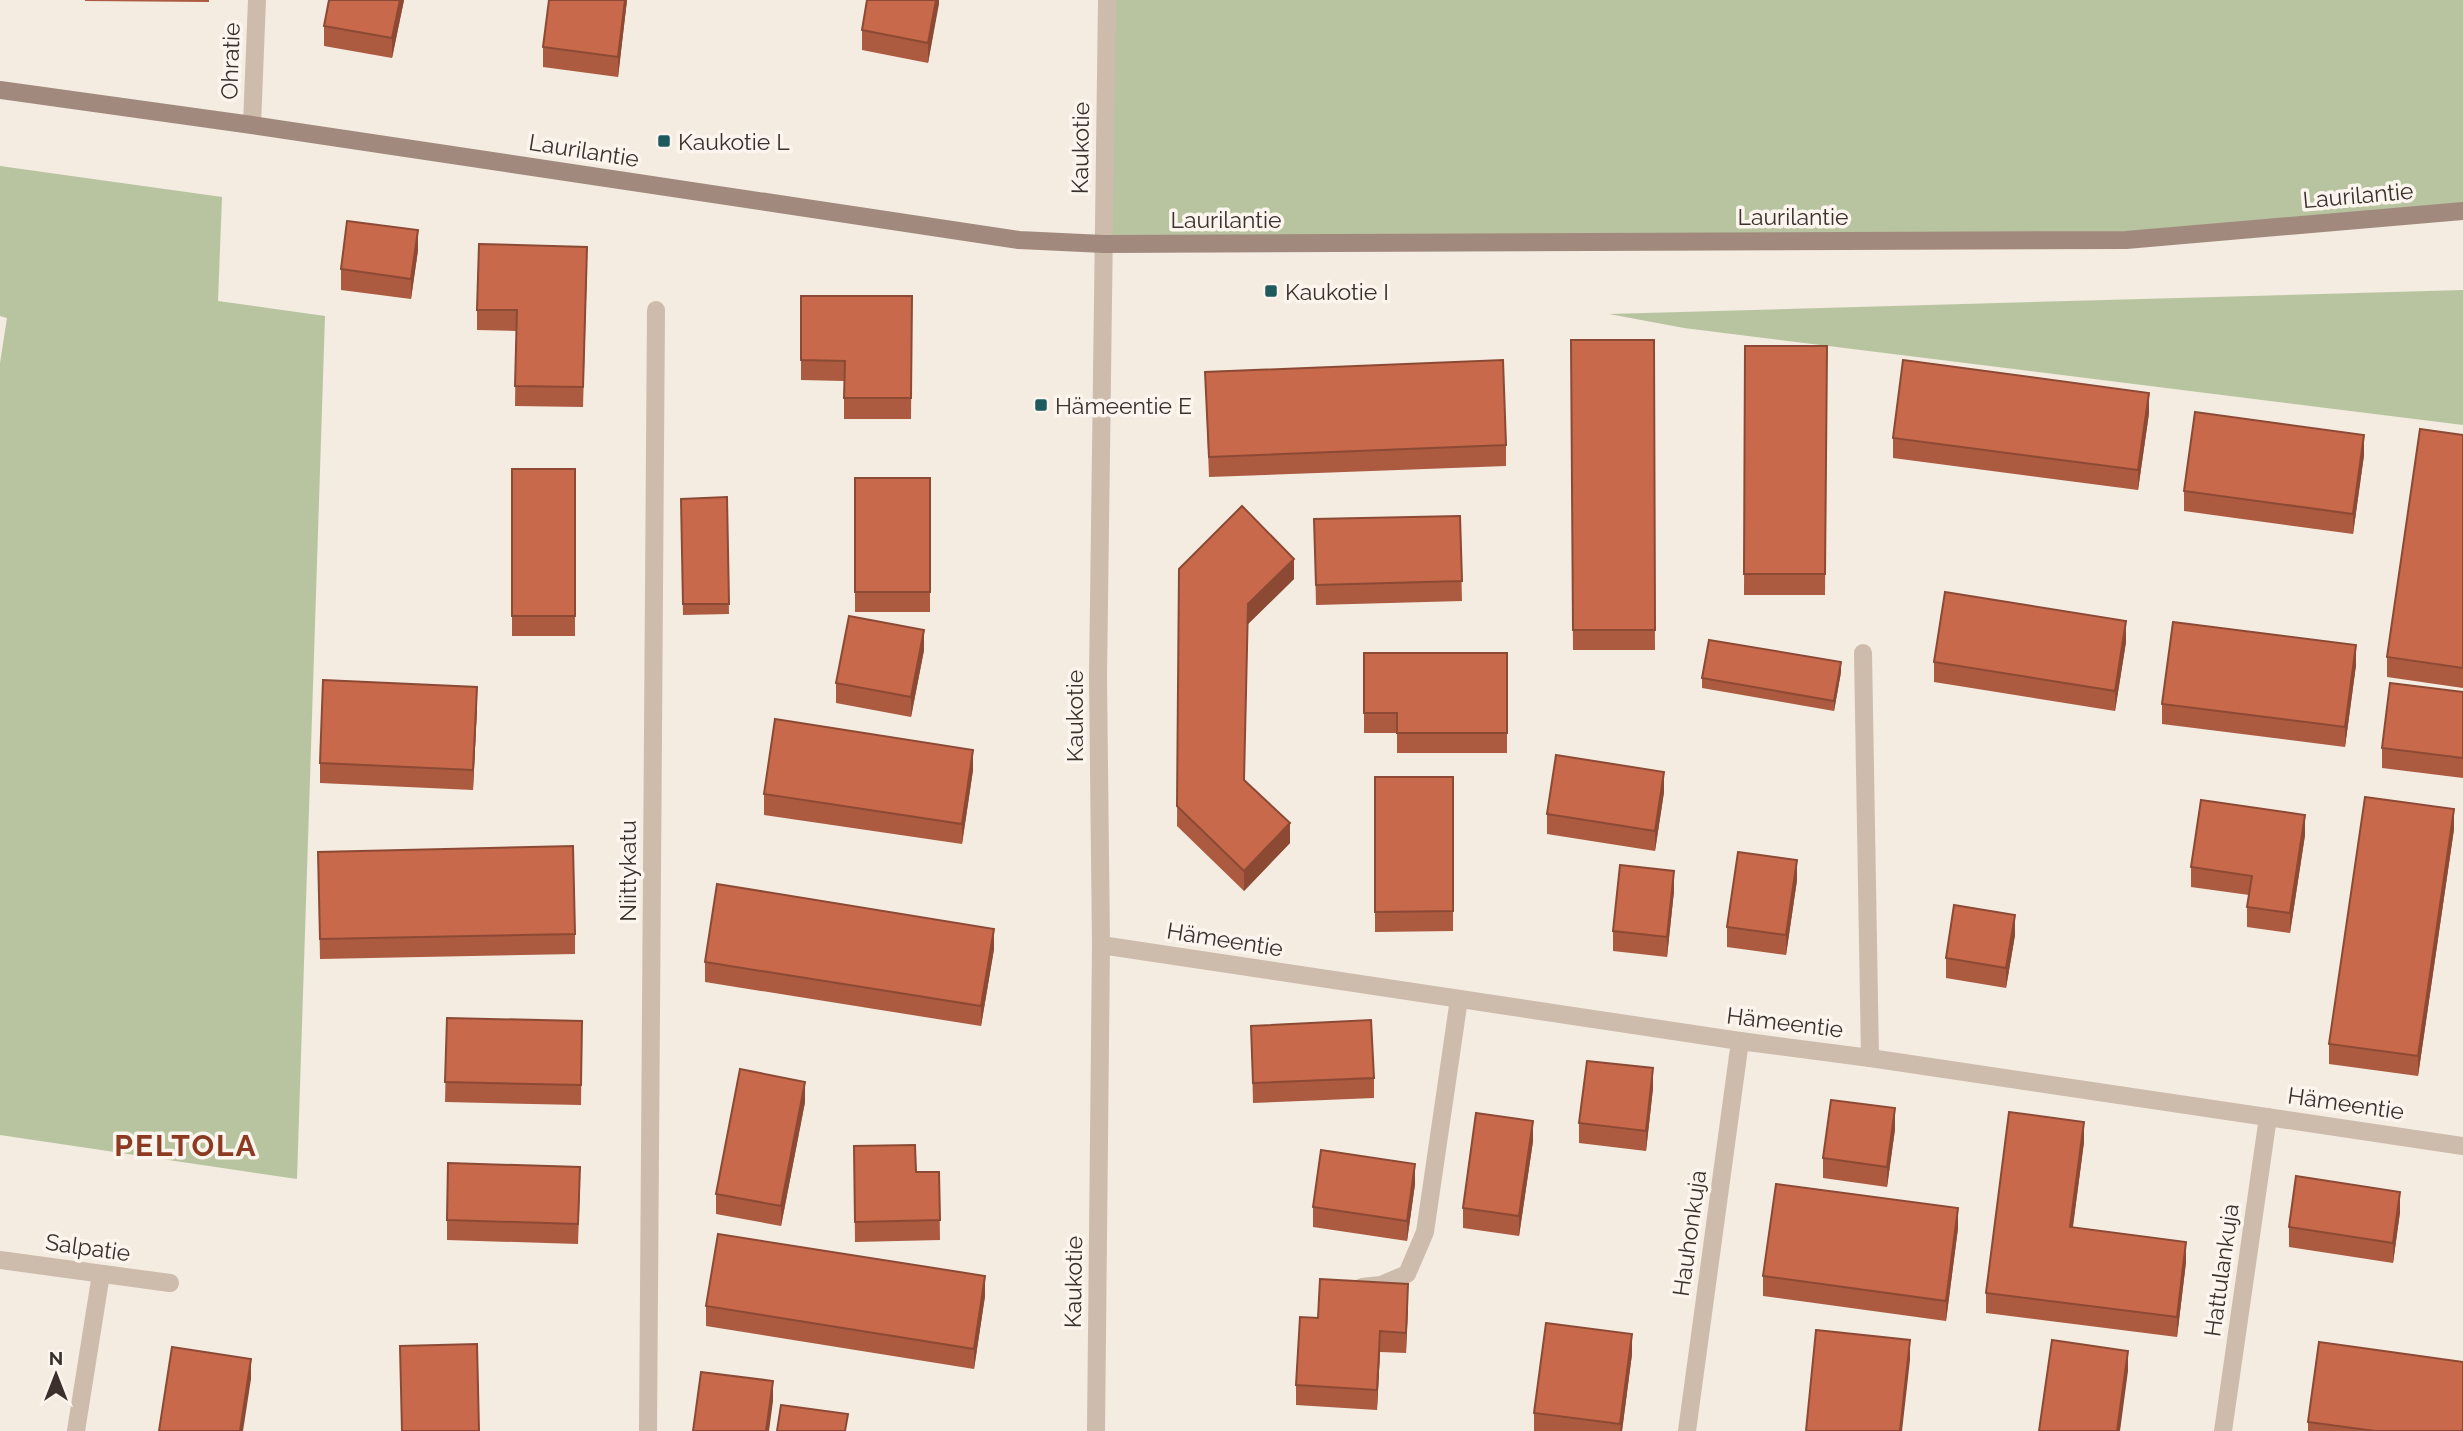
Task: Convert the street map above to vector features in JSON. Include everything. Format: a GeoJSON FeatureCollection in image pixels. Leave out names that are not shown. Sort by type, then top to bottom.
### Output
{"type":"FeatureCollection","features":[{"type":"Feature","properties":{"kind":"street","name":"Ohratie"},"geometry":{"type":"LineString","coordinates":[[251,125],[257,0]]}},
{"type":"Feature","properties":{"kind":"street","name":"Kaukotie"},"geometry":{"type":"LineString","coordinates":[[1096,1431],[1101,945],[1098,677],[1107,0]]}},
{"type":"Feature","properties":{"kind":"street","name":"Laurilantie"},"geometry":{"type":"LineString","coordinates":[[0,90],[1019,240],[1104,244],[2126,240],[2463,211]]}},
{"type":"Feature","properties":{"kind":"street","name":"Niittykatu"},"geometry":{"type":"LineString","coordinates":[[648,1431],[656,310]]}},
{"type":"Feature","properties":{"kind":"street"},"geometry":{"type":"LineString","coordinates":[[1863,653],[1870,1058]]}},
{"type":"Feature","properties":{"kind":"street","name":"Hämeentie"},"geometry":{"type":"LineString","coordinates":[[1101,945],[2463,1146]]}},
{"type":"Feature","properties":{"kind":"street"},"geometry":{"type":"LineString","coordinates":[[1343,1289],[1381,1285],[1406,1274],[1425,1232],[1459,999]]}},
{"type":"Feature","properties":{"kind":"street","name":"Hauhonkuja"},"geometry":{"type":"LineString","coordinates":[[1687,1431],[1740,1041]]}},
{"type":"Feature","properties":{"kind":"street","name":"Hattulankuja"},"geometry":{"type":"LineString","coordinates":[[2223,1431],[2268,1116]]}},
{"type":"Feature","properties":{"kind":"street","name":"Salpatie"},"geometry":{"type":"LineString","coordinates":[[0,1260],[170,1283]]}},
{"type":"Feature","properties":{"kind":"street"},"geometry":{"type":"LineString","coordinates":[[76,1431],[101,1274]]}},
{"type":"Feature","properties":{"kind":"green space"},"geometry":{"type":"Polygon","coordinates":[[[1107,0],[2463,0],[2463,211],[2126,240],[1104,244],[1107,0]]]}},
{"type":"Feature","properties":{"kind":"green space"},"geometry":{"type":"Polygon","coordinates":[[[0,166],[222,197],[218,301],[325,316],[297,1179],[0,1135],[0,363],[7,318],[0,316],[0,166]]]}},
{"type":"Feature","properties":{"kind":"green space"},"geometry":{"type":"Polygon","coordinates":[[[2463,290],[2463,425],[1684,328],[1609,314],[2463,290]]]}},
{"type":"Feature","properties":{"kind":"building"},"geometry":{"type":"Polygon","coordinates":[[[329,0],[400,0],[392,38],[324,26],[329,0]]]}},
{"type":"Feature","properties":{"kind":"building"},"geometry":{"type":"Polygon","coordinates":[[[549,0],[625,0],[618,57],[543,47],[549,0]]]}},
{"type":"Feature","properties":{"kind":"building"},"geometry":{"type":"Polygon","coordinates":[[[867,0],[936,0],[928,43],[862,30],[867,0]]]}},
{"type":"Feature","properties":{"kind":"building"},"geometry":{"type":"Polygon","coordinates":[[[347,221],[418,230],[411,279],[341,269],[347,221]]]}},
{"type":"Feature","properties":{"kind":"building"},"geometry":{"type":"Polygon","coordinates":[[[479,244],[587,247],[583,387],[515,386],[517,310],[477,310],[479,244]]]}},
{"type":"Feature","properties":{"kind":"building"},"geometry":{"type":"Polygon","coordinates":[[[801,296],[912,296],[911,398],[844,398],[845,361],[801,360],[801,296]]]}},
{"type":"Feature","properties":{"kind":"building"},"geometry":{"type":"Polygon","coordinates":[[[1571,340],[1654,340],[1655,630],[1573,630],[1571,340]]]}},
{"type":"Feature","properties":{"kind":"building"},"geometry":{"type":"Polygon","coordinates":[[[1745,346],[1827,346],[1825,574],[1744,574],[1745,346]]]}},
{"type":"Feature","properties":{"kind":"building"},"geometry":{"type":"Polygon","coordinates":[[[1503,360],[1506,445],[1209,457],[1205,372],[1503,360]]]}},
{"type":"Feature","properties":{"kind":"building"},"geometry":{"type":"Polygon","coordinates":[[[1903,360],[2149,393],[2138,470],[1893,438],[1903,360]]]}},
{"type":"Feature","properties":{"kind":"building"},"geometry":{"type":"Polygon","coordinates":[[[2195,412],[2364,435],[2353,514],[2184,491],[2195,412]]]}},
{"type":"Feature","properties":{"kind":"building"},"geometry":{"type":"Polygon","coordinates":[[[2420,429],[2463,435],[2463,668],[2387,657],[2420,429]]]}},
{"type":"Feature","properties":{"kind":"building"},"geometry":{"type":"Polygon","coordinates":[[[512,469],[575,469],[575,616],[512,616],[512,469]]]}},
{"type":"Feature","properties":{"kind":"building"},"geometry":{"type":"Polygon","coordinates":[[[855,478],[930,478],[930,592],[855,592],[855,478]]]}},
{"type":"Feature","properties":{"kind":"building"},"geometry":{"type":"Polygon","coordinates":[[[727,497],[729,604],[683,604],[681,499],[727,497]]]}},
{"type":"Feature","properties":{"kind":"building"},"geometry":{"type":"Polygon","coordinates":[[[1242,506],[1294,559],[1248,604],[1244,780],[1290,823],[1244,871],[1177,806],[1179,569],[1242,506]]]}},
{"type":"Feature","properties":{"kind":"building"},"geometry":{"type":"Polygon","coordinates":[[[1460,516],[1462,581],[1316,585],[1314,519],[1460,516]]]}},
{"type":"Feature","properties":{"kind":"building"},"geometry":{"type":"Polygon","coordinates":[[[1945,592],[2126,621],[2115,691],[1934,662],[1945,592]]]}},
{"type":"Feature","properties":{"kind":"building"},"geometry":{"type":"Polygon","coordinates":[[[849,616],[924,630],[911,697],[836,683],[849,616]]]}},
{"type":"Feature","properties":{"kind":"building"},"geometry":{"type":"Polygon","coordinates":[[[2173,622],[2356,645],[2345,727],[2162,704],[2173,622]]]}},
{"type":"Feature","properties":{"kind":"building"},"geometry":{"type":"Polygon","coordinates":[[[1709,640],[1841,662],[1834,701],[1702,678],[1709,640]]]}},
{"type":"Feature","properties":{"kind":"building"},"geometry":{"type":"Polygon","coordinates":[[[1364,653],[1507,653],[1507,733],[1397,733],[1397,713],[1364,713],[1364,653]]]}},
{"type":"Feature","properties":{"kind":"building"},"geometry":{"type":"Polygon","coordinates":[[[323,680],[477,687],[473,770],[320,763],[323,680]]]}},
{"type":"Feature","properties":{"kind":"building"},"geometry":{"type":"Polygon","coordinates":[[[2390,683],[2463,692],[2463,758],[2382,748],[2390,683]]]}},
{"type":"Feature","properties":{"kind":"building"},"geometry":{"type":"Polygon","coordinates":[[[775,719],[973,750],[962,824],[764,794],[775,719]]]}},
{"type":"Feature","properties":{"kind":"building"},"geometry":{"type":"Polygon","coordinates":[[[1556,755],[1664,772],[1655,831],[1547,814],[1556,755]]]}},
{"type":"Feature","properties":{"kind":"building"},"geometry":{"type":"Polygon","coordinates":[[[1375,777],[1453,777],[1453,911],[1375,912],[1375,777]]]}},
{"type":"Feature","properties":{"kind":"building"},"geometry":{"type":"Polygon","coordinates":[[[2365,797],[2454,809],[2418,1056],[2329,1044],[2365,797]]]}},
{"type":"Feature","properties":{"kind":"building"},"geometry":{"type":"Polygon","coordinates":[[[2201,800],[2305,815],[2290,913],[2247,907],[2252,876],[2191,867],[2201,800]]]}},
{"type":"Feature","properties":{"kind":"building"},"geometry":{"type":"Polygon","coordinates":[[[573,846],[575,934],[320,939],[318,852],[573,846]]]}},
{"type":"Feature","properties":{"kind":"building"},"geometry":{"type":"Polygon","coordinates":[[[1738,852],[1797,860],[1786,935],[1727,927],[1738,852]]]}},
{"type":"Feature","properties":{"kind":"building"},"geometry":{"type":"Polygon","coordinates":[[[1620,865],[1674,871],[1667,937],[1613,931],[1620,865]]]}},
{"type":"Feature","properties":{"kind":"building"},"geometry":{"type":"Polygon","coordinates":[[[717,884],[994,929],[981,1006],[705,962],[717,884]]]}},
{"type":"Feature","properties":{"kind":"building"},"geometry":{"type":"Polygon","coordinates":[[[1954,905],[2015,915],[2006,968],[1946,958],[1954,905]]]}},
{"type":"Feature","properties":{"kind":"building"},"geometry":{"type":"Polygon","coordinates":[[[447,1018],[582,1021],[581,1085],[445,1082],[447,1018]]]}},
{"type":"Feature","properties":{"kind":"building"},"geometry":{"type":"Polygon","coordinates":[[[1371,1020],[1374,1078],[1253,1083],[1251,1026],[1371,1020]]]}},
{"type":"Feature","properties":{"kind":"building"},"geometry":{"type":"Polygon","coordinates":[[[1587,1061],[1653,1068],[1646,1131],[1579,1123],[1587,1061]]]}},
{"type":"Feature","properties":{"kind":"building"},"geometry":{"type":"Polygon","coordinates":[[[740,1069],[805,1082],[781,1206],[716,1194],[740,1069]]]}},
{"type":"Feature","properties":{"kind":"building"},"geometry":{"type":"Polygon","coordinates":[[[1831,1100],[1895,1108],[1887,1167],[1823,1158],[1831,1100]]]}},
{"type":"Feature","properties":{"kind":"building"},"geometry":{"type":"Polygon","coordinates":[[[2009,1112],[2084,1122],[2070,1227],[2186,1242],[2177,1317],[1986,1293],[2009,1112]]]}},
{"type":"Feature","properties":{"kind":"building"},"geometry":{"type":"Polygon","coordinates":[[[1476,1113],[1533,1121],[1519,1216],[1463,1208],[1476,1113]]]}},
{"type":"Feature","properties":{"kind":"building"},"geometry":{"type":"Polygon","coordinates":[[[915,1145],[916,1172],[939,1172],[940,1220],[855,1222],[854,1146],[915,1145]]]}},
{"type":"Feature","properties":{"kind":"building"},"geometry":{"type":"Polygon","coordinates":[[[1321,1150],[1415,1164],[1407,1221],[1313,1207],[1321,1150]]]}},
{"type":"Feature","properties":{"kind":"building"},"geometry":{"type":"Polygon","coordinates":[[[448,1163],[580,1167],[578,1224],[447,1220],[448,1163]]]}},
{"type":"Feature","properties":{"kind":"building"},"geometry":{"type":"Polygon","coordinates":[[[2296,1176],[2400,1192],[2393,1243],[2289,1227],[2296,1176]]]}},
{"type":"Feature","properties":{"kind":"building"},"geometry":{"type":"Polygon","coordinates":[[[1776,1184],[1958,1208],[1946,1301],[1763,1276],[1776,1184]]]}},
{"type":"Feature","properties":{"kind":"building"},"geometry":{"type":"Polygon","coordinates":[[[718,1234],[985,1276],[974,1349],[706,1306],[718,1234]]]}},
{"type":"Feature","properties":{"kind":"building"},"geometry":{"type":"Polygon","coordinates":[[[1320,1279],[1408,1284],[1406,1333],[1380,1331],[1377,1390],[1296,1385],[1300,1317],[1318,1318],[1320,1279]]]}},
{"type":"Feature","properties":{"kind":"building"},"geometry":{"type":"Polygon","coordinates":[[[1546,1323],[1632,1334],[1620,1424],[1534,1413],[1546,1323]]]}},
{"type":"Feature","properties":{"kind":"building"},"geometry":{"type":"Polygon","coordinates":[[[1816,1330],[1910,1340],[1900,1431],[1806,1431],[1816,1330]]]}},
{"type":"Feature","properties":{"kind":"building"},"geometry":{"type":"Polygon","coordinates":[[[2052,1340],[2128,1351],[2117,1431],[2039,1431],[2052,1340]]]}},
{"type":"Feature","properties":{"kind":"building"},"geometry":{"type":"Polygon","coordinates":[[[2319,1342],[2463,1362],[2463,1431],[2375,1431],[2308,1422],[2319,1342]]]}},
{"type":"Feature","properties":{"kind":"building"},"geometry":{"type":"Polygon","coordinates":[[[477,1344],[479,1431],[402,1431],[400,1346],[477,1344]]]}},
{"type":"Feature","properties":{"kind":"building"},"geometry":{"type":"Polygon","coordinates":[[[172,1347],[251,1359],[240,1431],[159,1431],[172,1347]]]}},
{"type":"Feature","properties":{"kind":"building"},"geometry":{"type":"Polygon","coordinates":[[[701,1372],[773,1381],[766,1431],[693,1431],[701,1372]]]}},
{"type":"Feature","properties":{"kind":"building"},"geometry":{"type":"Polygon","coordinates":[[[781,1405],[848,1414],[845,1431],[777,1431],[781,1405]]]}},
{"type":"Feature","properties":{"kind":"place","name":"Kaukotie L"},"geometry":{"type":"Point","coordinates":[664,141]}},
{"type":"Feature","properties":{"kind":"place","name":"Kaukotie I"},"geometry":{"type":"Point","coordinates":[1271,291]}},
{"type":"Feature","properties":{"kind":"place","name":"Hämeentie E"},"geometry":{"type":"Point","coordinates":[1041,405]}},
{"type":"Feature","properties":{"kind":"district","name":"PELTOLA"},"geometry":{"type":"Point","coordinates":[186,1145]}}]}
